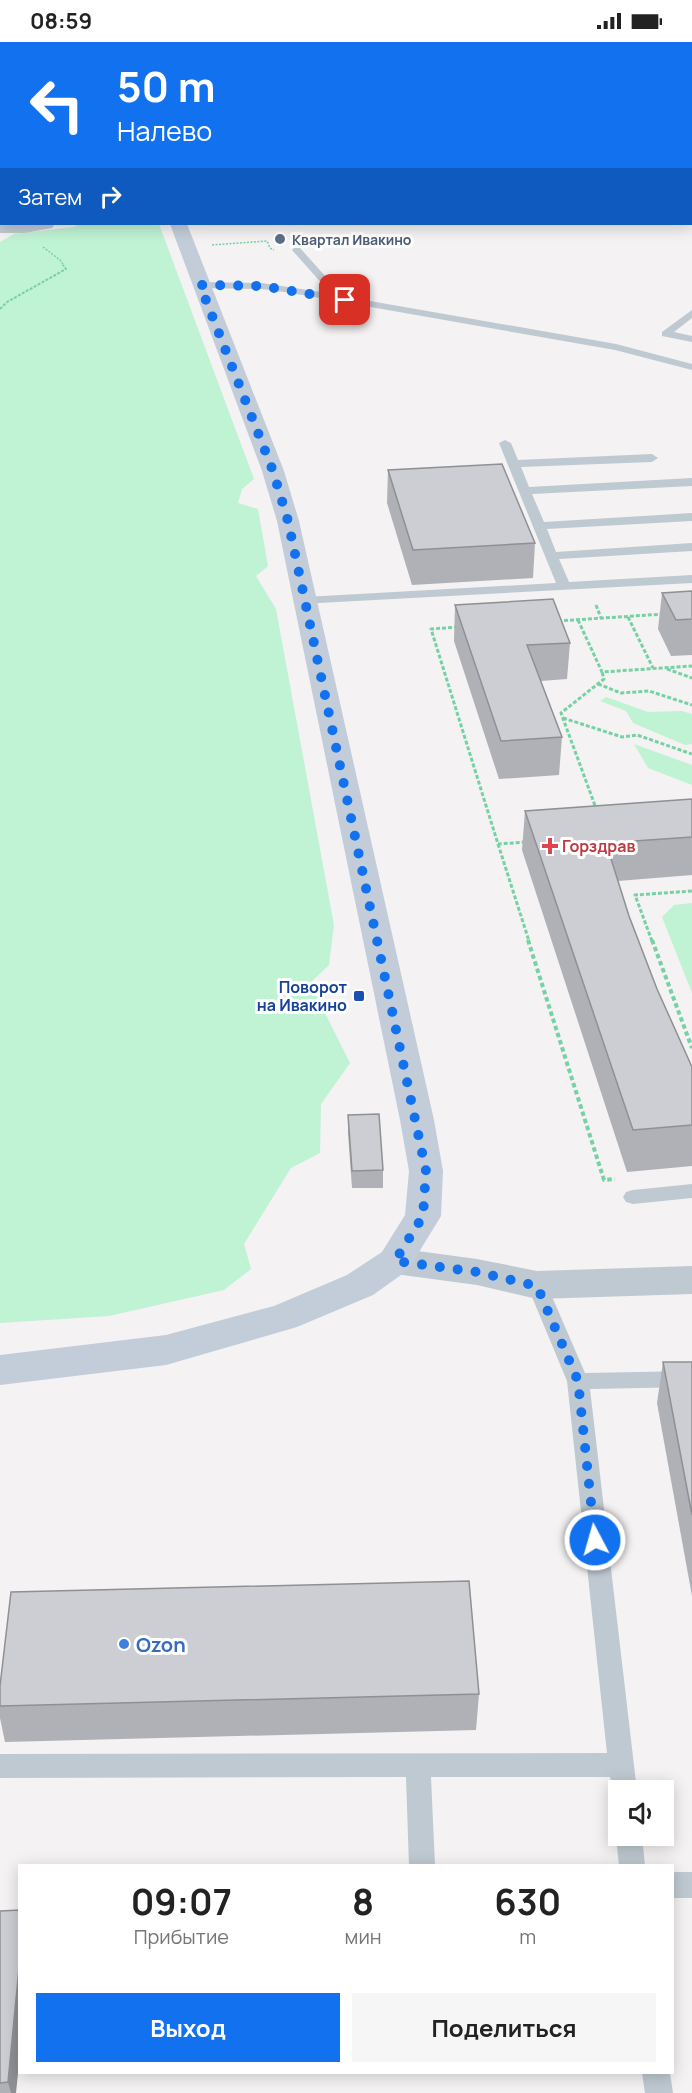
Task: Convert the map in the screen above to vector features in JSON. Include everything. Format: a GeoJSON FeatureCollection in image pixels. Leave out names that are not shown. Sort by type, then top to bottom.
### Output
{"type":"FeatureCollection","features":[{"type":"Feature","properties":{"kind":"main road"},"geometry":{"type":"LineString","coordinates":[[0,1370],[166,1350],[284,1317],[360,1285],[395,1261],[423,1216],[426,1171],[288,521],[273,471],[177,225]]}},
{"type":"Feature","properties":{"kind":"street"},"geometry":{"type":"LineString","coordinates":[[0,228],[33,225]]}},
{"type":"Feature","properties":{"kind":"street"},"geometry":{"type":"LineString","coordinates":[[395,1261],[477,1272],[537,1286],[692,1280]]}},
{"type":"Feature","properties":{"kind":"lane"},"geometry":{"type":"LineString","coordinates":[[297,250],[305,263],[322,274],[330,287],[323,296]]}},
{"type":"Feature","properties":{"kind":"lane"},"geometry":{"type":"LineString","coordinates":[[200,285],[262,286],[323,296],[615,348],[692,367]]}},
{"type":"Feature","properties":{"kind":"lane"},"geometry":{"type":"LineString","coordinates":[[692,313],[666,334],[692,339]]}},
{"type":"Feature","properties":{"kind":"lane"},"geometry":{"type":"LineString","coordinates":[[505,443],[564,587]]}},
{"type":"Feature","properties":{"kind":"lane"},"geometry":{"type":"LineString","coordinates":[[514,464],[652,458]]}},
{"type":"Feature","properties":{"kind":"lane"},"geometry":{"type":"LineString","coordinates":[[525,491],[692,482]]}},
{"type":"Feature","properties":{"kind":"lane"},"geometry":{"type":"LineString","coordinates":[[539,526],[692,517]]}},
{"type":"Feature","properties":{"kind":"lane"},"geometry":{"type":"LineString","coordinates":[[552,556],[692,547]]}},
{"type":"Feature","properties":{"kind":"lane"},"geometry":{"type":"LineString","coordinates":[[305,601],[692,579]]}},
{"type":"Feature","properties":{"kind":"lane"},"geometry":{"type":"LineString","coordinates":[[633,1197],[692,1191]]}},
{"type":"Feature","properties":{"kind":"lane"},"geometry":{"type":"LineString","coordinates":[[537,1286],[578,1381],[623,1780]]}},
{"type":"Feature","properties":{"kind":"lane"},"geometry":{"type":"LineString","coordinates":[[578,1381],[692,1379]]}},
{"type":"Feature","properties":{"kind":"lane"},"geometry":{"type":"LineString","coordinates":[[0,1766],[621,1766]]}},
{"type":"Feature","properties":{"kind":"lane"},"geometry":{"type":"LineString","coordinates":[[418,1766],[422,1864]]}},
{"type":"Feature","properties":{"kind":"lane"},"geometry":{"type":"LineString","coordinates":[[630,1846],[633,1864]]}},
{"type":"Feature","properties":{"kind":"lane"},"geometry":{"type":"LineString","coordinates":[[674,1886],[692,1885]]}},
{"type":"Feature","properties":{"kind":"lane"},"geometry":{"type":"LineString","coordinates":[[656,2074],[659,2093]]}},
{"type":"Feature","properties":{"kind":"path"},"geometry":{"type":"LineString","coordinates":[[0,309],[16,297],[66,269],[60,260],[42,247],[44,225]]}},
{"type":"Feature","properties":{"kind":"path"},"geometry":{"type":"LineString","coordinates":[[205,245],[267,242],[270,248],[277,251],[297,250]]}},
{"type":"Feature","properties":{"kind":"path"},"geometry":{"type":"LineString","coordinates":[[556,621],[671,614]]}},
{"type":"Feature","properties":{"kind":"path"},"geometry":{"type":"LineString","coordinates":[[628,617],[653,668]]}},
{"type":"Feature","properties":{"kind":"path"},"geometry":{"type":"LineString","coordinates":[[578,620],[604,678],[561,713],[598,814]]}},
{"type":"Feature","properties":{"kind":"path"},"geometry":{"type":"LineString","coordinates":[[465,627],[431,629],[604,1180],[626,1178]]}},
{"type":"Feature","properties":{"kind":"path"},"geometry":{"type":"LineString","coordinates":[[602,672],[692,666]]}},
{"type":"Feature","properties":{"kind":"path"},"geometry":{"type":"LineString","coordinates":[[663,668],[692,678]]}},
{"type":"Feature","properties":{"kind":"path"},"geometry":{"type":"LineString","coordinates":[[597,684],[621,693],[649,691],[692,705]]}},
{"type":"Feature","properties":{"kind":"path"},"geometry":{"type":"LineString","coordinates":[[562,718],[622,737],[637,735],[692,754]]}},
{"type":"Feature","properties":{"kind":"path"},"geometry":{"type":"LineString","coordinates":[[498,844],[531,842]]}},
{"type":"Feature","properties":{"kind":"path"},"geometry":{"type":"LineString","coordinates":[[692,891],[635,895],[692,1048]]}},
{"type":"Feature","properties":{"kind":"green space"},"geometry":{"type":"Polygon","coordinates":[[[77,225],[159,225],[254,479],[242,489],[238,503],[258,509],[268,566],[256,576],[276,609],[334,925],[329,965],[310,983],[350,1063],[321,1104],[320,1153],[291,1168],[244,1244],[251,1269],[224,1290],[109,1316],[0,1323],[0,242],[14,234],[77,225]]]}},
{"type":"Feature","properties":{"kind":"green space"},"geometry":{"type":"Polygon","coordinates":[[[606,697],[648,712],[682,711],[692,714],[692,744],[685,745],[633,723],[626,711],[600,701],[606,697]]]}},
{"type":"Feature","properties":{"kind":"green space"},"geometry":{"type":"Polygon","coordinates":[[[634,744],[692,765],[692,785],[648,768],[634,744]]]}},
{"type":"Feature","properties":{"kind":"green space"},"geometry":{"type":"Polygon","coordinates":[[[692,903],[692,993],[662,917],[674,905],[692,903]]]}},
{"type":"Feature","properties":{"kind":"building"},"geometry":{"type":"Polygon","coordinates":[[[502,464],[535,543],[413,550],[388,470],[502,464]]]}},
{"type":"Feature","properties":{"kind":"building"},"geometry":{"type":"Polygon","coordinates":[[[692,591],[692,619],[676,620],[662,593],[692,591]]]}},
{"type":"Feature","properties":{"kind":"building"},"geometry":{"type":"Polygon","coordinates":[[[553,599],[570,643],[527,645],[562,737],[501,741],[455,605],[553,599]]]}},
{"type":"Feature","properties":{"kind":"building"},"geometry":{"type":"Polygon","coordinates":[[[692,799],[692,837],[606,843],[629,916],[657,989],[692,1067],[692,1125],[633,1130],[525,811],[692,799]]]}},
{"type":"Feature","properties":{"kind":"building"},"geometry":{"type":"Polygon","coordinates":[[[379,1114],[383,1170],[352,1171],[348,1115],[379,1114]]]}},
{"type":"Feature","properties":{"kind":"building"},"geometry":{"type":"Polygon","coordinates":[[[663,1362],[692,1362],[692,1515],[663,1362]]]}},
{"type":"Feature","properties":{"kind":"building"},"geometry":{"type":"Polygon","coordinates":[[[469,1581],[479,1694],[0,1706],[0,1686],[11,1592],[469,1581]]]}},
{"type":"Feature","properties":{"kind":"building"},"geometry":{"type":"Polygon","coordinates":[[[18,1910],[18,1979],[8,2082],[0,2083],[0,1911],[18,1910]]]}},
{"type":"Feature","properties":{"kind":"place","name":"Квартал Ивакино"},"geometry":{"type":"Point","coordinates":[280,239]}},
{"type":"Feature","properties":{"kind":"place","name":"Горздрав"},"geometry":{"type":"Point","coordinates":[550,846]}},
{"type":"Feature","properties":{"kind":"place","name":"Поворот на Ивакино"},"geometry":{"type":"Point","coordinates":[359,996]}},
{"type":"Feature","properties":{"kind":"place","name":"Ozon"},"geometry":{"type":"Point","coordinates":[124,1644]}},
{"type":"Feature","properties":{"kind":"route"},"geometry":{"type":"LineString","coordinates":[[345,300],[262,286],[200,285],[273,471],[288,521],[417,1120],[426,1171],[423,1216],[395,1261],[477,1272],[537,1286],[578,1381],[595,1540]]}}]}
